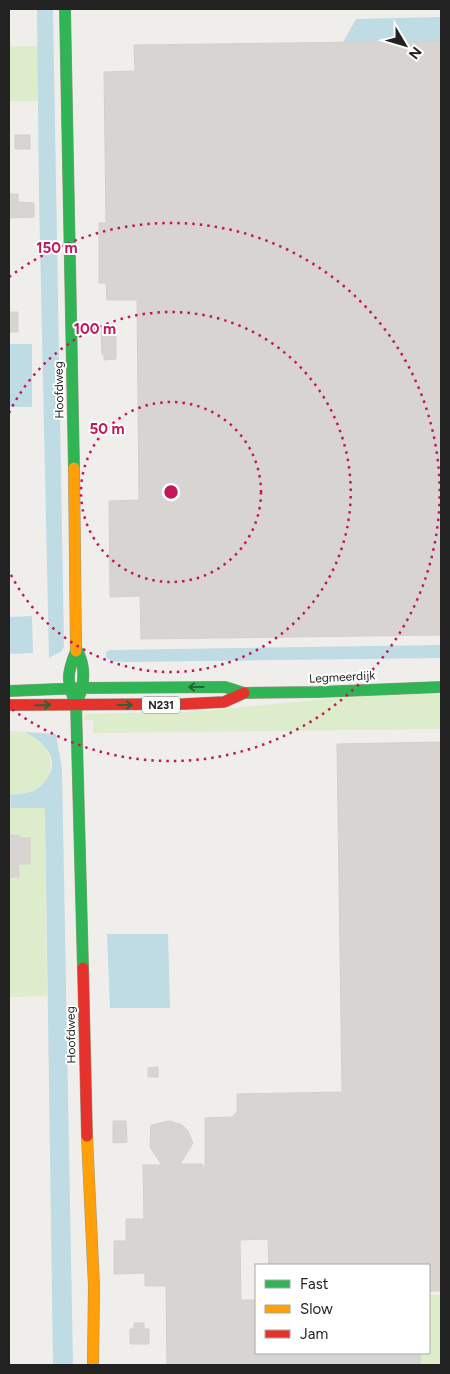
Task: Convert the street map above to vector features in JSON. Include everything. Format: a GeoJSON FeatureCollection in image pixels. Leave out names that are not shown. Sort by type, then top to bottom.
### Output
{"type":"FeatureCollection","features":[{"type":"Feature","properties":{"kind":"main road","name":"Hoofdweg"},"geometry":{"type":"LineString","coordinates":[[65,9],[76,650],[70,666],[69,688],[76,704],[88,1176],[94,1286],[92,1365]]}},
{"type":"Feature","properties":{"kind":"main road","name":"Hoofdweg"},"geometry":{"type":"LineString","coordinates":[[76,650],[82,659],[83,688],[76,704]]}},
{"type":"Feature","properties":{"kind":"main road","name":"Legmeerdijk"},"geometry":{"type":"LineString","coordinates":[[83,688],[225,687],[244,693],[441,687]]}},
{"type":"Feature","properties":{"kind":"main road","name":"N231"},"geometry":{"type":"LineString","coordinates":[[9,691],[83,688]]}},
{"type":"Feature","properties":{"kind":"main road","name":"Legmeerdijk"},"geometry":{"type":"LineString","coordinates":[[76,704],[214,703],[224,702],[244,693]]}},
{"type":"Feature","properties":{"kind":"main road","name":"N231"},"geometry":{"type":"LineString","coordinates":[[9,705],[76,704]]}},
{"type":"Feature","properties":{"kind":"green space"},"geometry":{"type":"Polygon","coordinates":[[[9,46],[38,46],[38,101],[9,101],[9,46]]]}},
{"type":"Feature","properties":{"kind":"green space"},"geometry":{"type":"Polygon","coordinates":[[[441,694],[441,729],[93,733],[93,720],[84,720],[86,714],[204,711],[366,695],[441,694]]]}},
{"type":"Feature","properties":{"kind":"green space"},"geometry":{"type":"Polygon","coordinates":[[[9,731],[25,732],[35,736],[47,750],[51,768],[48,777],[42,785],[33,791],[10,795],[9,731]]]}},
{"type":"Feature","properties":{"kind":"green space"},"geometry":{"type":"Polygon","coordinates":[[[9,805],[11,805],[11,808],[45,808],[47,996],[9,997],[9,805]]]}},
{"type":"Feature","properties":{"kind":"green space"},"geometry":{"type":"Polygon","coordinates":[[[430,1295],[441,1295],[441,1365],[420,1365],[420,1354],[430,1354],[430,1295]]]}},
{"type":"Feature","properties":{"kind":"water"},"geometry":{"type":"Polygon","coordinates":[[[37,9],[53,9],[64,646],[62,651],[49,658],[39,196],[37,9]]]}},
{"type":"Feature","properties":{"kind":"water"},"geometry":{"type":"Polygon","coordinates":[[[441,17],[441,43],[342,44],[356,19],[441,17]]]}},
{"type":"Feature","properties":{"kind":"water"},"geometry":{"type":"Polygon","coordinates":[[[9,344],[32,344],[32,407],[9,407],[9,344]]]}},
{"type":"Feature","properties":{"kind":"water"},"geometry":{"type":"Polygon","coordinates":[[[32,616],[33,653],[9,654],[9,617],[32,616]]]}},
{"type":"Feature","properties":{"kind":"water"},"geometry":{"type":"Polygon","coordinates":[[[441,645],[441,658],[126,662],[111,661],[106,657],[106,652],[110,650],[441,645]]]}},
{"type":"Feature","properties":{"kind":"water"},"geometry":{"type":"Polygon","coordinates":[[[24,732],[56,734],[62,769],[73,1365],[53,1365],[45,808],[11,808],[10,795],[28,793],[40,787],[48,777],[52,763],[51,756],[42,744],[24,732]]]}},
{"type":"Feature","properties":{"kind":"water"},"geometry":{"type":"Polygon","coordinates":[[[107,934],[168,934],[170,1008],[110,1008],[107,934]]]}},
{"type":"Feature","properties":{"kind":"building"},"geometry":{"type":"Polygon","coordinates":[[[441,41],[441,635],[141,639],[140,596],[110,597],[109,501],[139,500],[137,300],[107,300],[106,283],[99,283],[99,223],[106,223],[104,72],[135,71],[134,45],[441,41]]]}},
{"type":"Feature","properties":{"kind":"building"},"geometry":{"type":"Polygon","coordinates":[[[15,135],[30,135],[30,149],[15,149],[15,135]]]}},
{"type":"Feature","properties":{"kind":"building"},"geometry":{"type":"Polygon","coordinates":[[[9,194],[18,194],[18,202],[34,203],[34,217],[9,218],[9,194]]]}},
{"type":"Feature","properties":{"kind":"building"},"geometry":{"type":"Polygon","coordinates":[[[9,312],[18,312],[18,332],[9,332],[9,312]]]}},
{"type":"Feature","properties":{"kind":"building"},"geometry":{"type":"Polygon","coordinates":[[[101,329],[116,329],[116,359],[104,360],[101,329]]]}},
{"type":"Feature","properties":{"kind":"building"},"geometry":{"type":"Polygon","coordinates":[[[441,742],[441,1291],[430,1291],[430,1264],[269,1264],[268,1239],[240,1240],[241,1300],[255,1300],[255,1354],[420,1354],[420,1365],[167,1365],[166,1286],[145,1286],[145,1273],[114,1274],[114,1241],[126,1241],[126,1219],[144,1219],[143,1165],[162,1165],[150,1147],[151,1125],[170,1121],[182,1125],[188,1131],[193,1143],[180,1164],[202,1164],[205,1171],[205,1118],[232,1117],[237,1112],[237,1094],[342,1092],[337,744],[441,742]]]}},
{"type":"Feature","properties":{"kind":"building"},"geometry":{"type":"Polygon","coordinates":[[[11,835],[30,838],[30,864],[18,864],[19,877],[9,877],[9,839],[11,835]]]}},
{"type":"Feature","properties":{"kind":"building"},"geometry":{"type":"Polygon","coordinates":[[[158,1067],[158,1077],[148,1077],[148,1068],[158,1067]]]}},
{"type":"Feature","properties":{"kind":"building"},"geometry":{"type":"Polygon","coordinates":[[[113,1121],[126,1121],[127,1142],[113,1143],[113,1121]]]}},
{"type":"Feature","properties":{"kind":"building"},"geometry":{"type":"Polygon","coordinates":[[[134,1323],[144,1323],[144,1329],[149,1329],[149,1344],[130,1344],[130,1329],[134,1329],[134,1323]]]}},
{"type":"Feature","properties":{"kind":"traffic: fast"},"geometry":{"type":"LineString","coordinates":[[65,9],[74,468]]}},
{"type":"Feature","properties":{"kind":"traffic: fast"},"geometry":{"type":"LineString","coordinates":[[77,650],[82,661],[83,673],[79,697]]}},
{"type":"Feature","properties":{"kind":"traffic: fast"},"geometry":{"type":"LineString","coordinates":[[76,651],[69,672],[69,683],[76,704],[83,968]]}},
{"type":"Feature","properties":{"kind":"traffic: fast"},"geometry":{"type":"LineString","coordinates":[[9,691],[83,688],[225,687],[244,693],[441,687]]}},
{"type":"Feature","properties":{"kind":"traffic: slow"},"geometry":{"type":"LineString","coordinates":[[74,468],[76,651]]}},
{"type":"Feature","properties":{"kind":"traffic: slow"},"geometry":{"type":"LineString","coordinates":[[87,1136],[94,1286],[93,1365]]}},
{"type":"Feature","properties":{"kind":"traffic: jam"},"geometry":{"type":"LineString","coordinates":[[9,705],[224,702],[244,693]]}},
{"type":"Feature","properties":{"kind":"traffic: jam"},"geometry":{"type":"LineString","coordinates":[[83,968],[87,1136]]}}]}
